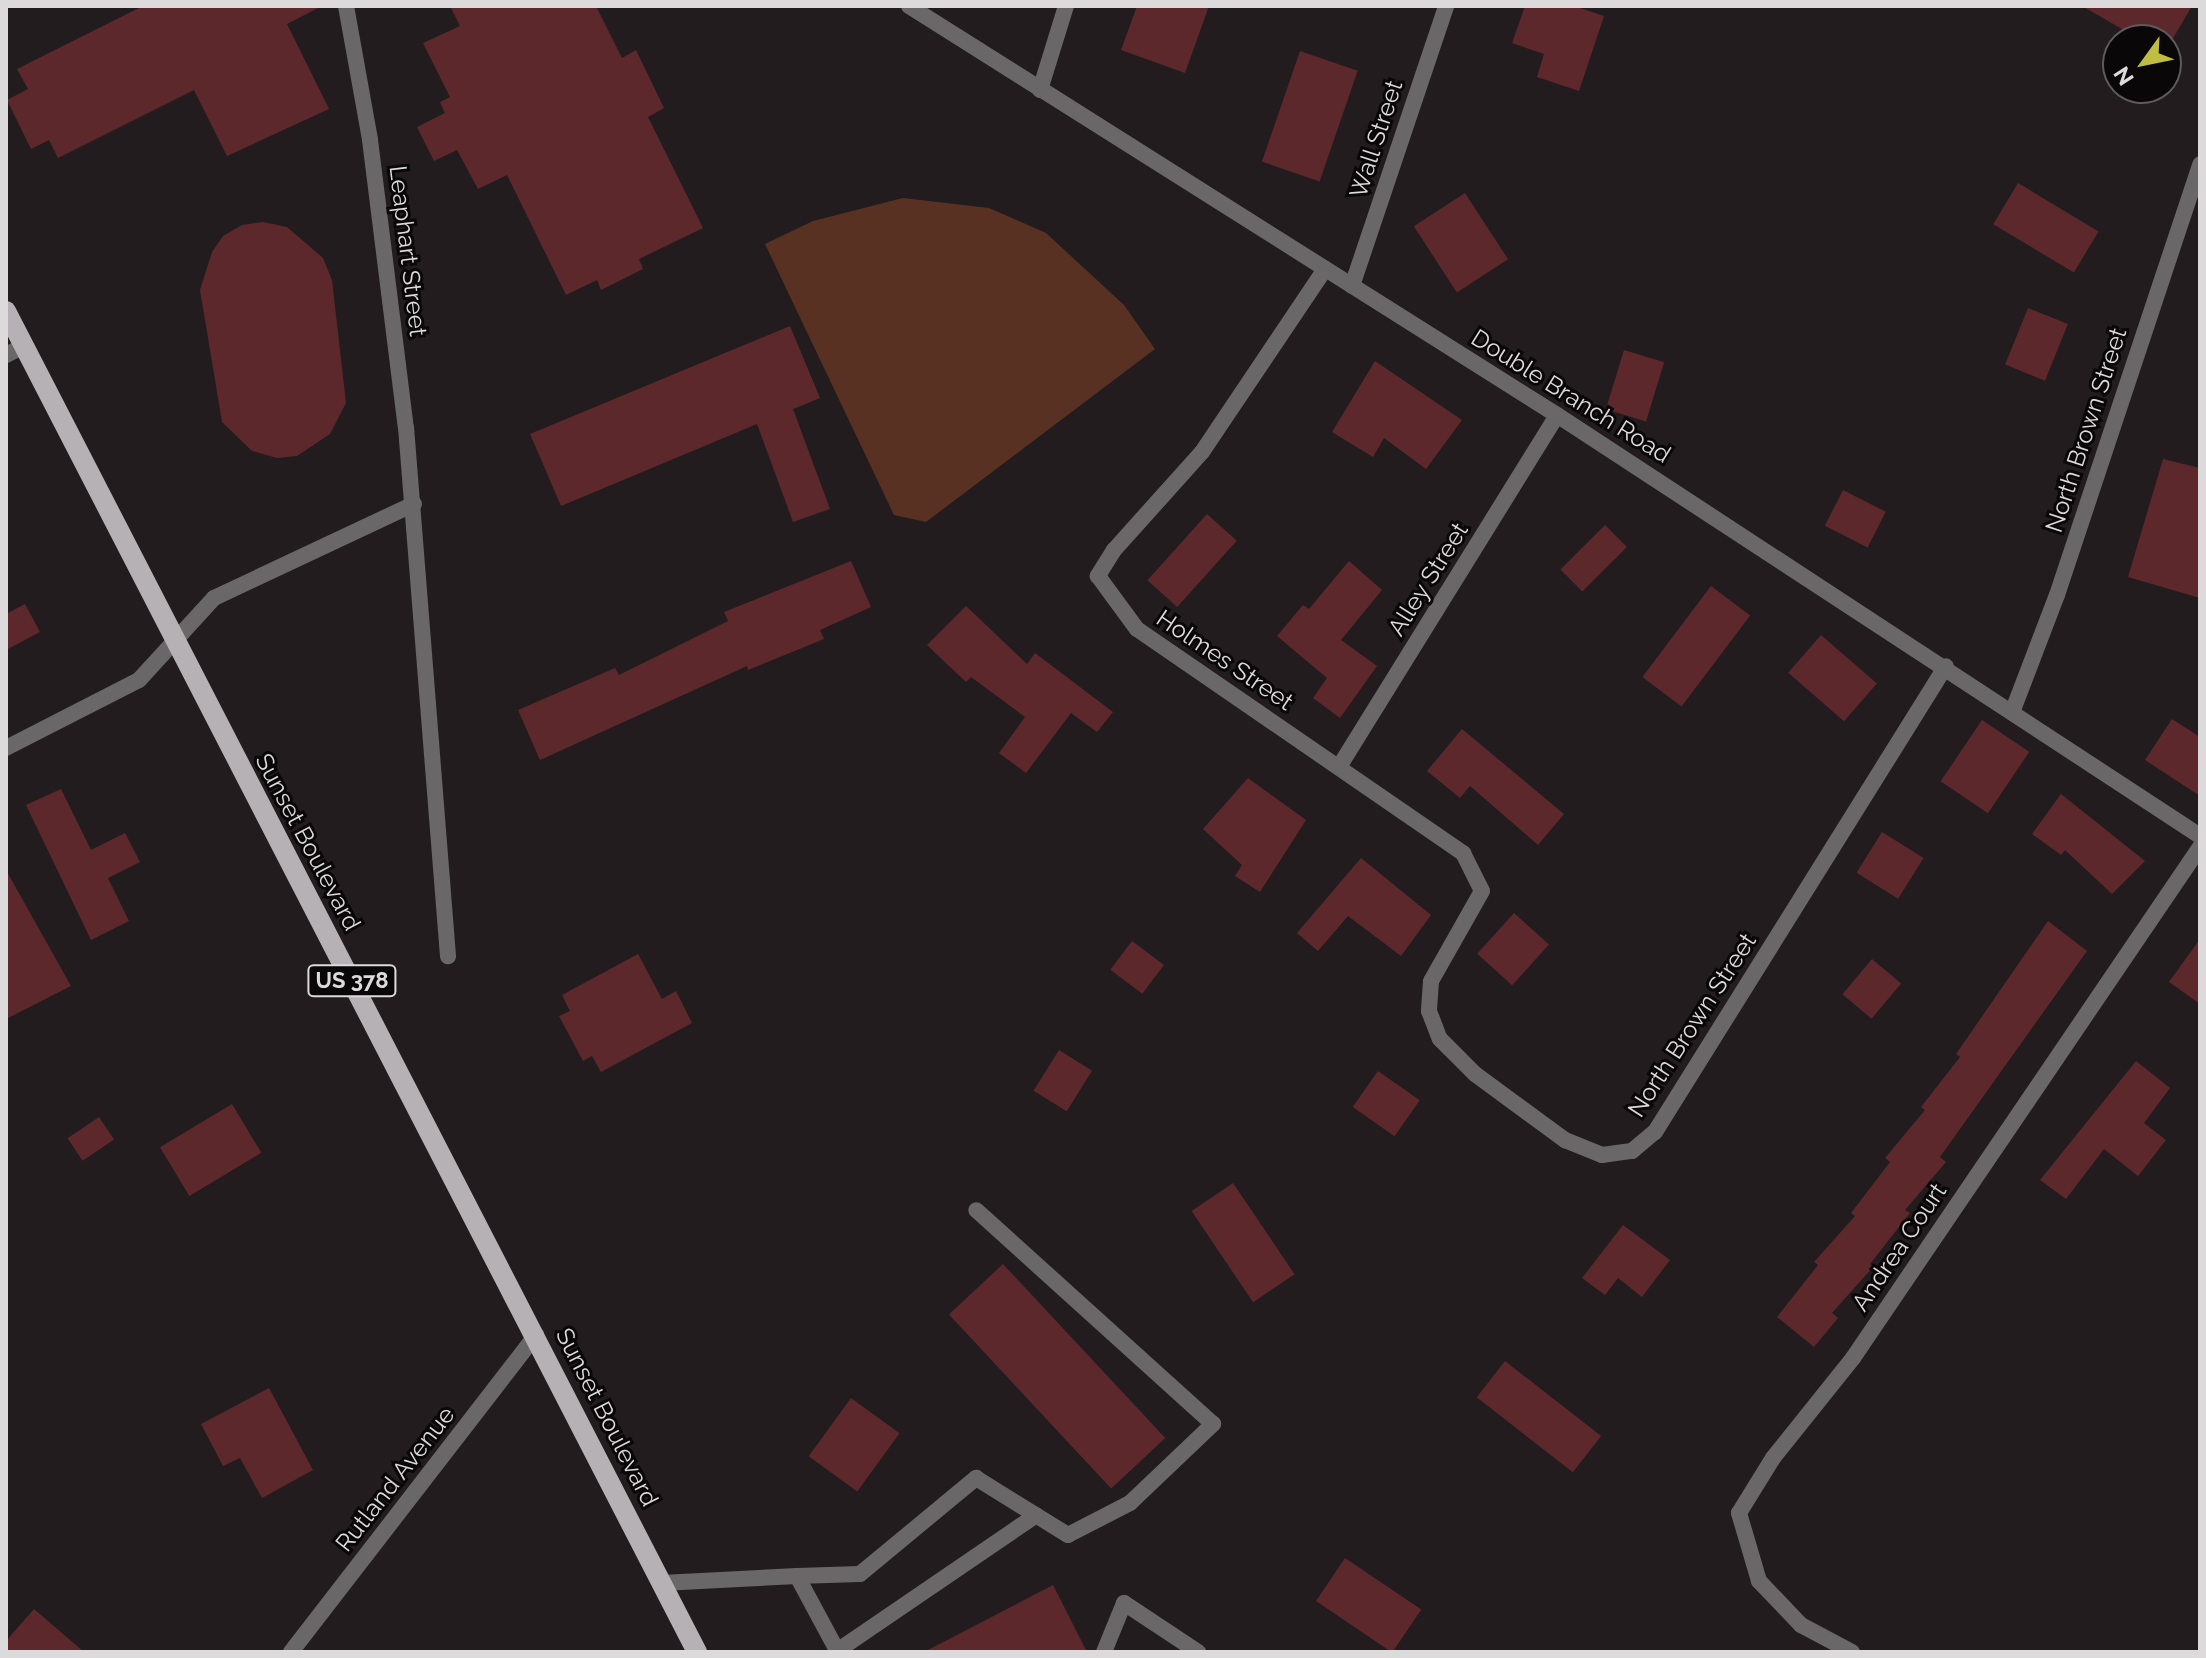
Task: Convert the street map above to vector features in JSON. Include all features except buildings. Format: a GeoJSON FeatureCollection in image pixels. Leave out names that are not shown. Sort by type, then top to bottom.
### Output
{"type":"FeatureCollection","features":[{"type":"Feature","properties":{"kind":"main road","name":"Sunset Boulevard"},"geometry":{"type":"LineString","coordinates":[[6,311],[15,350],[176,644],[536,1335],[697,1652]]}},
{"type":"Feature","properties":{"kind":"street","name":"Leaphart Street"},"geometry":{"type":"LineString","coordinates":[[346,6],[370,140],[414,504],[448,956]]}},
{"type":"Feature","properties":{"kind":"street","name":"Double Branch Road"},"geometry":{"type":"LineString","coordinates":[[909,6],[1557,415],[1946,666],[2200,836]]}},
{"type":"Feature","properties":{"kind":"street"},"geometry":{"type":"LineString","coordinates":[[1040,90],[1066,6]]}},
{"type":"Feature","properties":{"kind":"street","name":"Wall Street"},"geometry":{"type":"LineString","coordinates":[[1352,286],[1446,6]]}},
{"type":"Feature","properties":{"kind":"street","name":"North Brown Street"},"geometry":{"type":"LineString","coordinates":[[2013,710],[2057,595],[2200,164]]}},
{"type":"Feature","properties":{"kind":"street","name":"Holmes Street"},"geometry":{"type":"LineString","coordinates":[[1325,269],[1202,452],[1114,550],[1098,576],[1137,629],[1463,853],[1482,891]]}},
{"type":"Feature","properties":{"kind":"street","name":"Alley Street"},"geometry":{"type":"LineString","coordinates":[[1339,767],[1557,415]]}},
{"type":"Feature","properties":{"kind":"street"},"geometry":{"type":"LineString","coordinates":[[6,748],[139,680],[176,644],[214,598],[414,504]]}},
{"type":"Feature","properties":{"kind":"street","name":"North Brown Street"},"geometry":{"type":"LineString","coordinates":[[1482,891],[1431,981],[1429,1011],[1440,1039],[1475,1074],[1565,1140],[1602,1155],[1632,1151],[1655,1132],[1946,666]]}},
{"type":"Feature","properties":{"kind":"street","name":"Andrea Court"},"geometry":{"type":"LineString","coordinates":[[1852,1652],[1801,1625],[1759,1581],[1739,1513],[1773,1458],[1853,1358],[2200,847]]}},
{"type":"Feature","properties":{"kind":"street"},"geometry":{"type":"LineString","coordinates":[[662,1583],[860,1574],[976,1478],[1068,1535],[1130,1503],[1213,1424],[976,1210]]}},
{"type":"Feature","properties":{"kind":"street","name":"Rutland Avenue"},"geometry":{"type":"LineString","coordinates":[[291,1652],[536,1335]]}},
{"type":"Feature","properties":{"kind":"street"},"geometry":{"type":"LineString","coordinates":[[797,1576],[838,1652],[1036,1515]]}},
{"type":"Feature","properties":{"kind":"street"},"geometry":{"type":"LineString","coordinates":[[1104,1652],[1124,1603],[1198,1652]]}},
{"type":"Feature","properties":{"kind":"shaded area"},"geometry":{"type":"Polygon","coordinates":[[[903,198],[989,208],[1046,233],[1124,305],[1155,349],[926,522],[894,515],[765,244],[813,221],[903,198]]]}}]}
